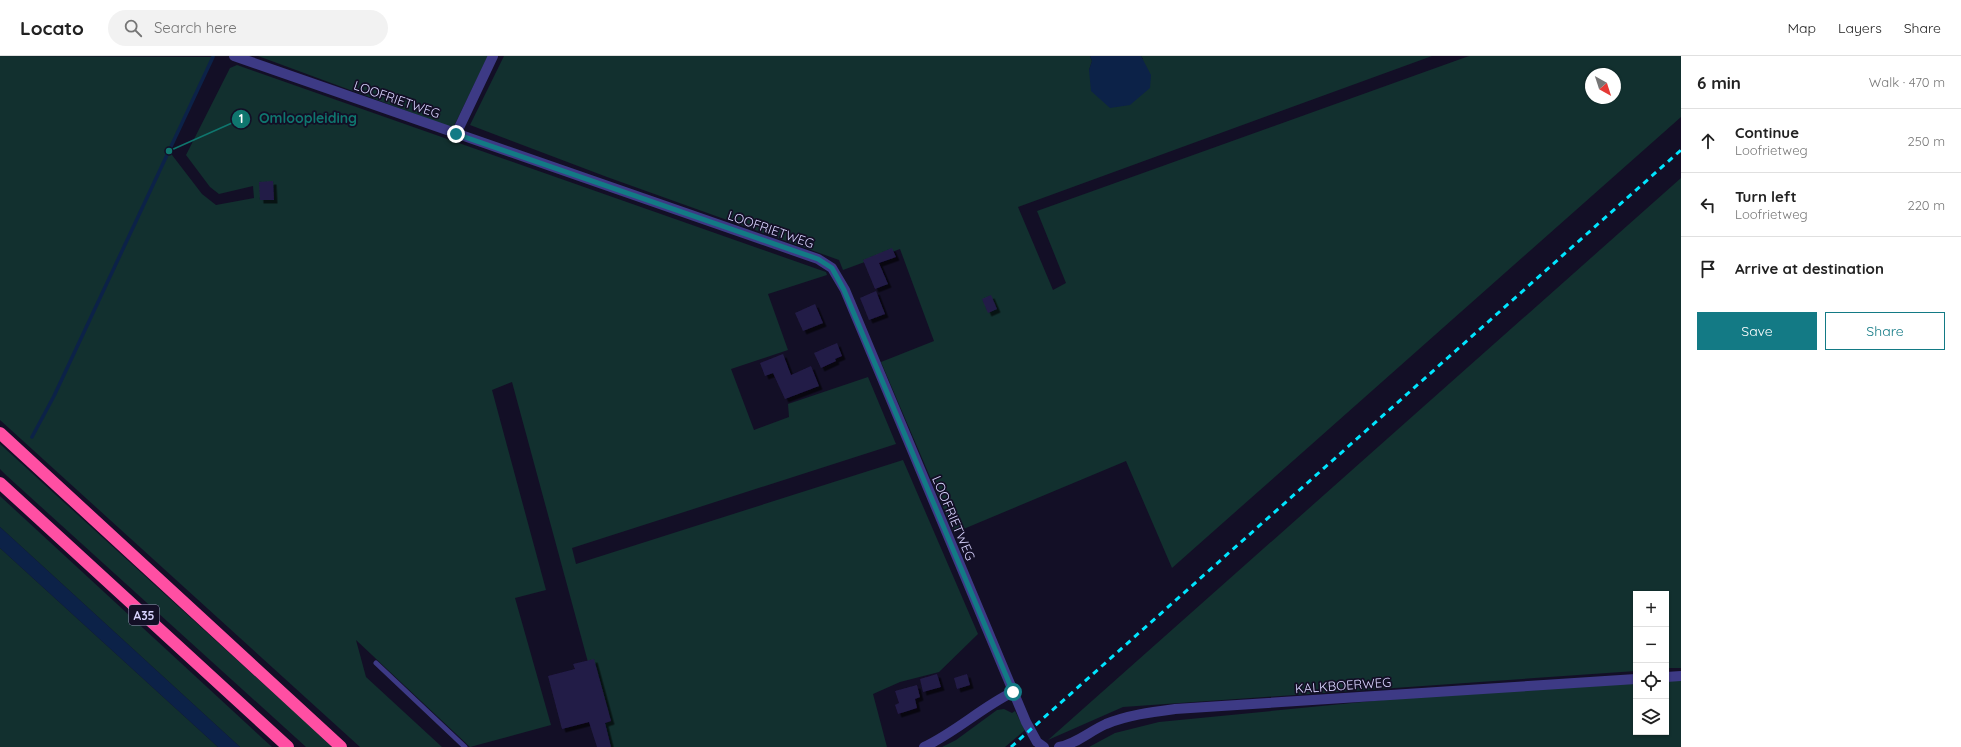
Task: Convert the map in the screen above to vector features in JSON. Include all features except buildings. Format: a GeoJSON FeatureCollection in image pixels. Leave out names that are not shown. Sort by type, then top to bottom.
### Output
{"type":"FeatureCollection","features":[{"type":"Feature","properties":{"kind":"highway"},"geometry":{"type":"LineString","coordinates":[[0,433],[341,747]]}},
{"type":"Feature","properties":{"kind":"highway","name":"A35"},"geometry":{"type":"LineString","coordinates":[[0,483],[288,747]]}},
{"type":"Feature","properties":{"kind":"street","name":"LOOFRIETWEG"},"geometry":{"type":"LineString","coordinates":[[234,56],[818,259],[832,268],[844,290],[1026,722],[1037,742],[1044,747]]}},
{"type":"Feature","properties":{"kind":"street"},"geometry":{"type":"LineString","coordinates":[[456,134],[493,56]]}},
{"type":"Feature","properties":{"kind":"street"},"geometry":{"type":"LineString","coordinates":[[1669,677],[1681,676]]}},
{"type":"Feature","properties":{"kind":"street","name":"KALKBOERWEG"},"geometry":{"type":"LineString","coordinates":[[1059,747],[1071,743],[1100,727],[1123,718],[1175,709],[1633,679]]}},
{"type":"Feature","properties":{"kind":"street"},"geometry":{"type":"LineString","coordinates":[[924,747],[943,737],[997,700],[1013,692]]}},
{"type":"Feature","properties":{"kind":"lane"},"geometry":{"type":"LineString","coordinates":[[376,663],[465,747]]}},
{"type":"Feature","properties":{"kind":"green space"},"geometry":{"type":"Polygon","coordinates":[[[0,56],[213,57],[169,151],[202,194],[216,205],[254,198],[253,186],[219,194],[210,187],[186,155],[230,68],[237,65],[826,272],[827,275],[768,294],[788,350],[731,369],[754,430],[789,417],[788,404],[868,377],[896,444],[572,548],[576,564],[903,460],[978,634],[939,672],[900,682],[873,694],[887,747],[611,747],[512,382],[492,390],[546,590],[515,598],[551,725],[470,747],[356,640],[366,677],[442,747],[360,747],[0,420],[0,56]]]}},
{"type":"Feature","properties":{"kind":"green space"},"geometry":{"type":"Polygon","coordinates":[[[258,56],[488,56],[453,128],[258,56]]]}},
{"type":"Feature","properties":{"kind":"green space"},"geometry":{"type":"Polygon","coordinates":[[[504,56],[1090,56],[1092,61],[1089,70],[1143,59],[1141,56],[1432,56],[1018,207],[1053,290],[1066,283],[1037,211],[1469,56],[1681,56],[1681,117],[1172,568],[1126,461],[954,533],[881,362],[934,341],[900,249],[843,270],[839,260],[607,177],[470,125],[504,56]]]}},
{"type":"Feature","properties":{"kind":"green space"},"geometry":{"type":"Polygon","coordinates":[[[1681,178],[1681,668],[1669,668],[1669,591],[1633,591],[1633,671],[1123,707],[1048,740],[1681,178]]]}},
{"type":"Feature","properties":{"kind":"green space"},"geometry":{"type":"Polygon","coordinates":[[[0,444],[299,715],[332,747],[306,747],[7,476],[0,469],[0,444]]]}},
{"type":"Feature","properties":{"kind":"green space"},"geometry":{"type":"Polygon","coordinates":[[[0,496],[272,747],[240,747],[0,527],[0,496]]]}},
{"type":"Feature","properties":{"kind":"green space"},"geometry":{"type":"Polygon","coordinates":[[[0,548],[218,747],[0,747],[0,548]]]}},
{"type":"Feature","properties":{"kind":"green space"},"geometry":{"type":"Polygon","coordinates":[[[1681,679],[1681,747],[1089,747],[1115,733],[1159,722],[1414,697],[1633,682],[1633,735],[1669,735],[1669,680],[1681,679]]]}},
{"type":"Feature","properties":{"kind":"green space"},"geometry":{"type":"Polygon","coordinates":[[[1004,709],[1012,713],[1015,711],[1025,730],[1005,747],[942,747],[956,740],[997,710],[1004,709]]]}},
{"type":"Feature","properties":{"kind":"water"},"geometry":{"type":"Polygon","coordinates":[[[1090,56],[1141,56],[1151,75],[1150,88],[1130,105],[1110,108],[1091,91],[1089,70],[1092,61],[1090,56]]]}},
{"type":"Feature","properties":{"kind":"water"},"geometry":{"type":"Polygon","coordinates":[[[0,527],[240,747],[218,747],[0,548],[0,527]]]}},
{"type":"Feature","properties":{"kind":"waterway"},"geometry":{"type":"LineString","coordinates":[[32,437],[54,396],[213,57]]}},
{"type":"Feature","properties":{"kind":"railway"},"geometry":{"type":"LineString","coordinates":[[1011,747],[1681,150]]}},
{"type":"Feature","properties":{"kind":"place","name":"Omloopleiding"},"geometry":{"type":"Point","coordinates":[169,151]}},
{"type":"Feature","properties":{"kind":"route"},"geometry":{"type":"LineString","coordinates":[[456,134],[501,148],[818,259],[832,268],[844,290],[1013,692]]}}]}
